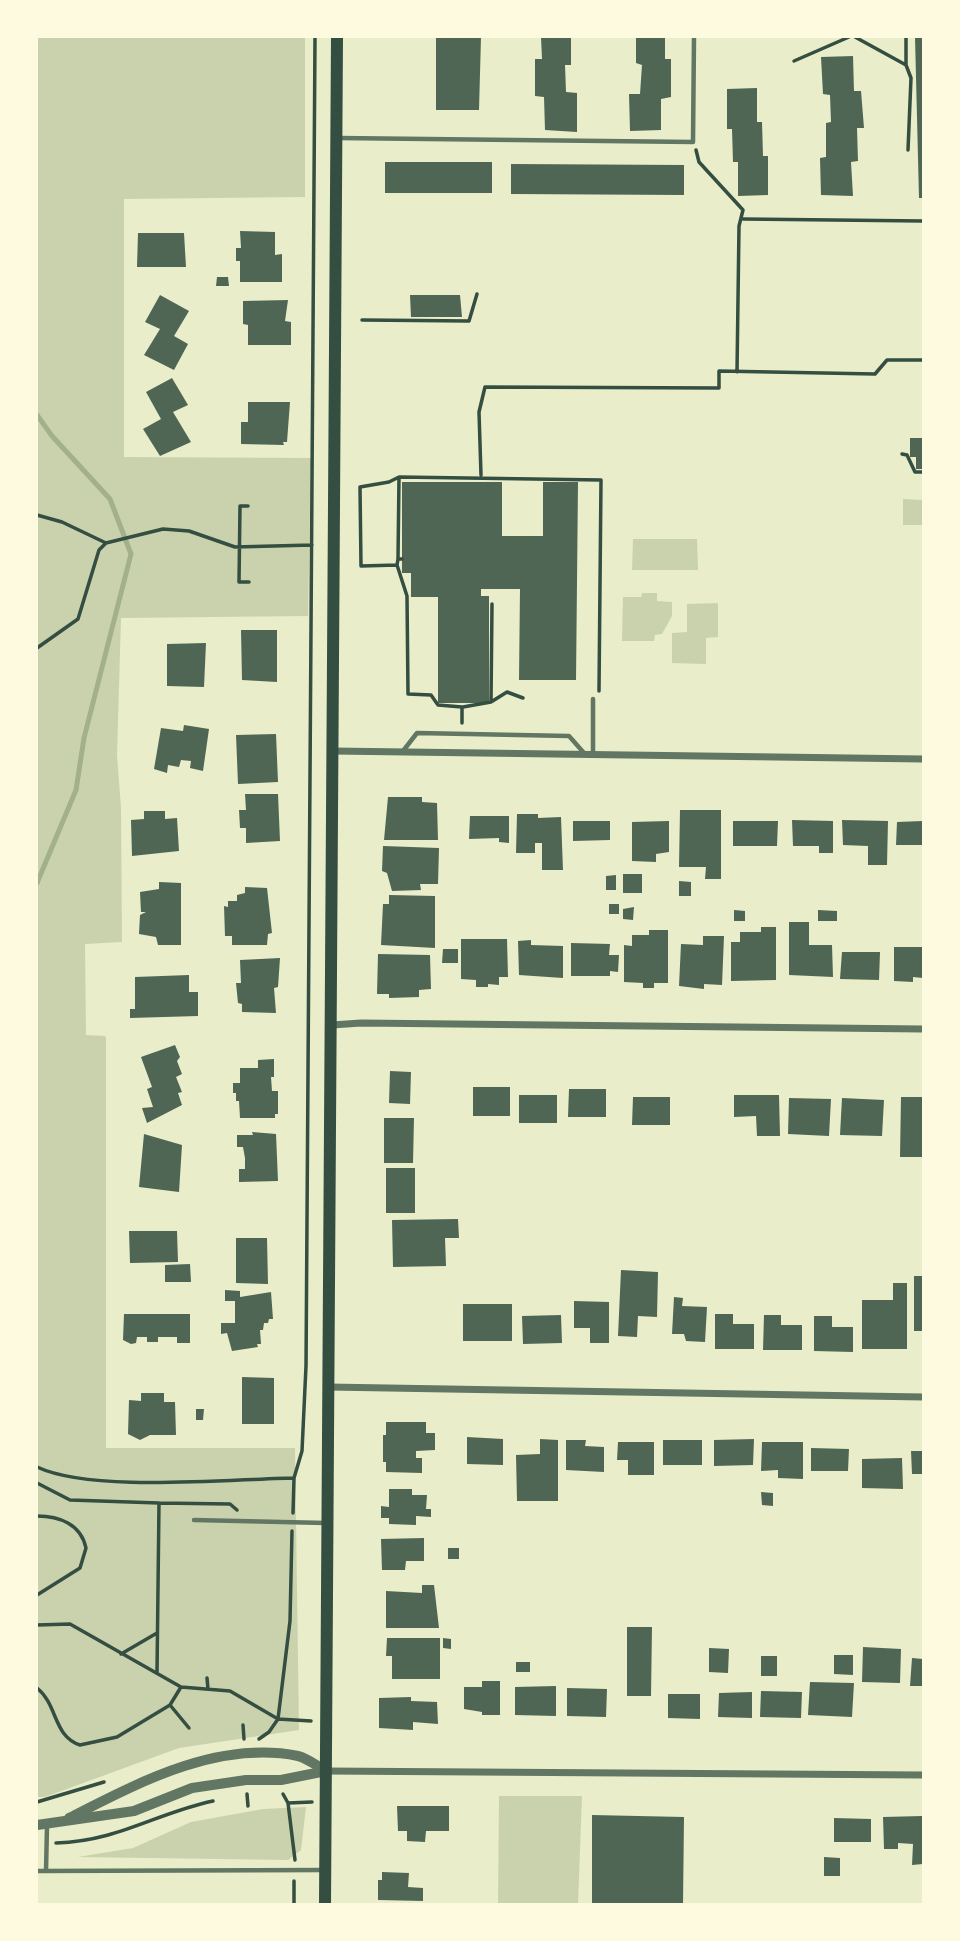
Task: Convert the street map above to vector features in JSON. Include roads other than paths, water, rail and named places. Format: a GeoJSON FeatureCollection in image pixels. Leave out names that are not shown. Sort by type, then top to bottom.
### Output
{"type":"FeatureCollection","features":[{"type":"Feature","properties":{"kind":"main road"},"geometry":{"type":"LineString","coordinates":[[325,1904],[337,37]]}},
{"type":"Feature","properties":{"kind":"street"},"geometry":{"type":"LineString","coordinates":[[333,751],[923,760]]}},
{"type":"Feature","properties":{"kind":"street"},"geometry":{"type":"LineString","coordinates":[[332,1025],[361,1023],[923,1028]]}},
{"type":"Feature","properties":{"kind":"street"},"geometry":{"type":"LineString","coordinates":[[327,1387],[923,1397]]}},
{"type":"Feature","properties":{"kind":"street"},"geometry":{"type":"LineString","coordinates":[[61,1823],[173,1769],[223,1758],[253,1754],[299,1756],[326,1771]]}},
{"type":"Feature","properties":{"kind":"street"},"geometry":{"type":"LineString","coordinates":[[42,1825],[134,1811],[192,1788],[246,1780],[281,1780],[326,1771],[923,1775]]}},
{"type":"Feature","properties":{"kind":"lane"},"geometry":{"type":"LineString","coordinates":[[337,138],[693,142],[694,37]]}},
{"type":"Feature","properties":{"kind":"lane"},"geometry":{"type":"LineString","coordinates":[[590,756],[596,699]]}},
{"type":"Feature","properties":{"kind":"lane"},"geometry":{"type":"LineString","coordinates":[[402,752],[417,733],[540,734],[569,736],[590,756]]}},
{"type":"Feature","properties":{"kind":"lane"},"geometry":{"type":"LineString","coordinates":[[194,1520],[327,1523]]}},
{"type":"Feature","properties":{"kind":"lane"},"geometry":{"type":"LineString","coordinates":[[42,1825],[46,1871]]}},
{"type":"Feature","properties":{"kind":"lane"},"geometry":{"type":"LineString","coordinates":[[37,1871],[326,1870]]}},
{"type":"Feature","properties":{"kind":"waterway"},"geometry":{"type":"LineString","coordinates":[[37,415],[52,436],[110,499],[131,554],[84,738],[76,790],[37,883]]}}]}
